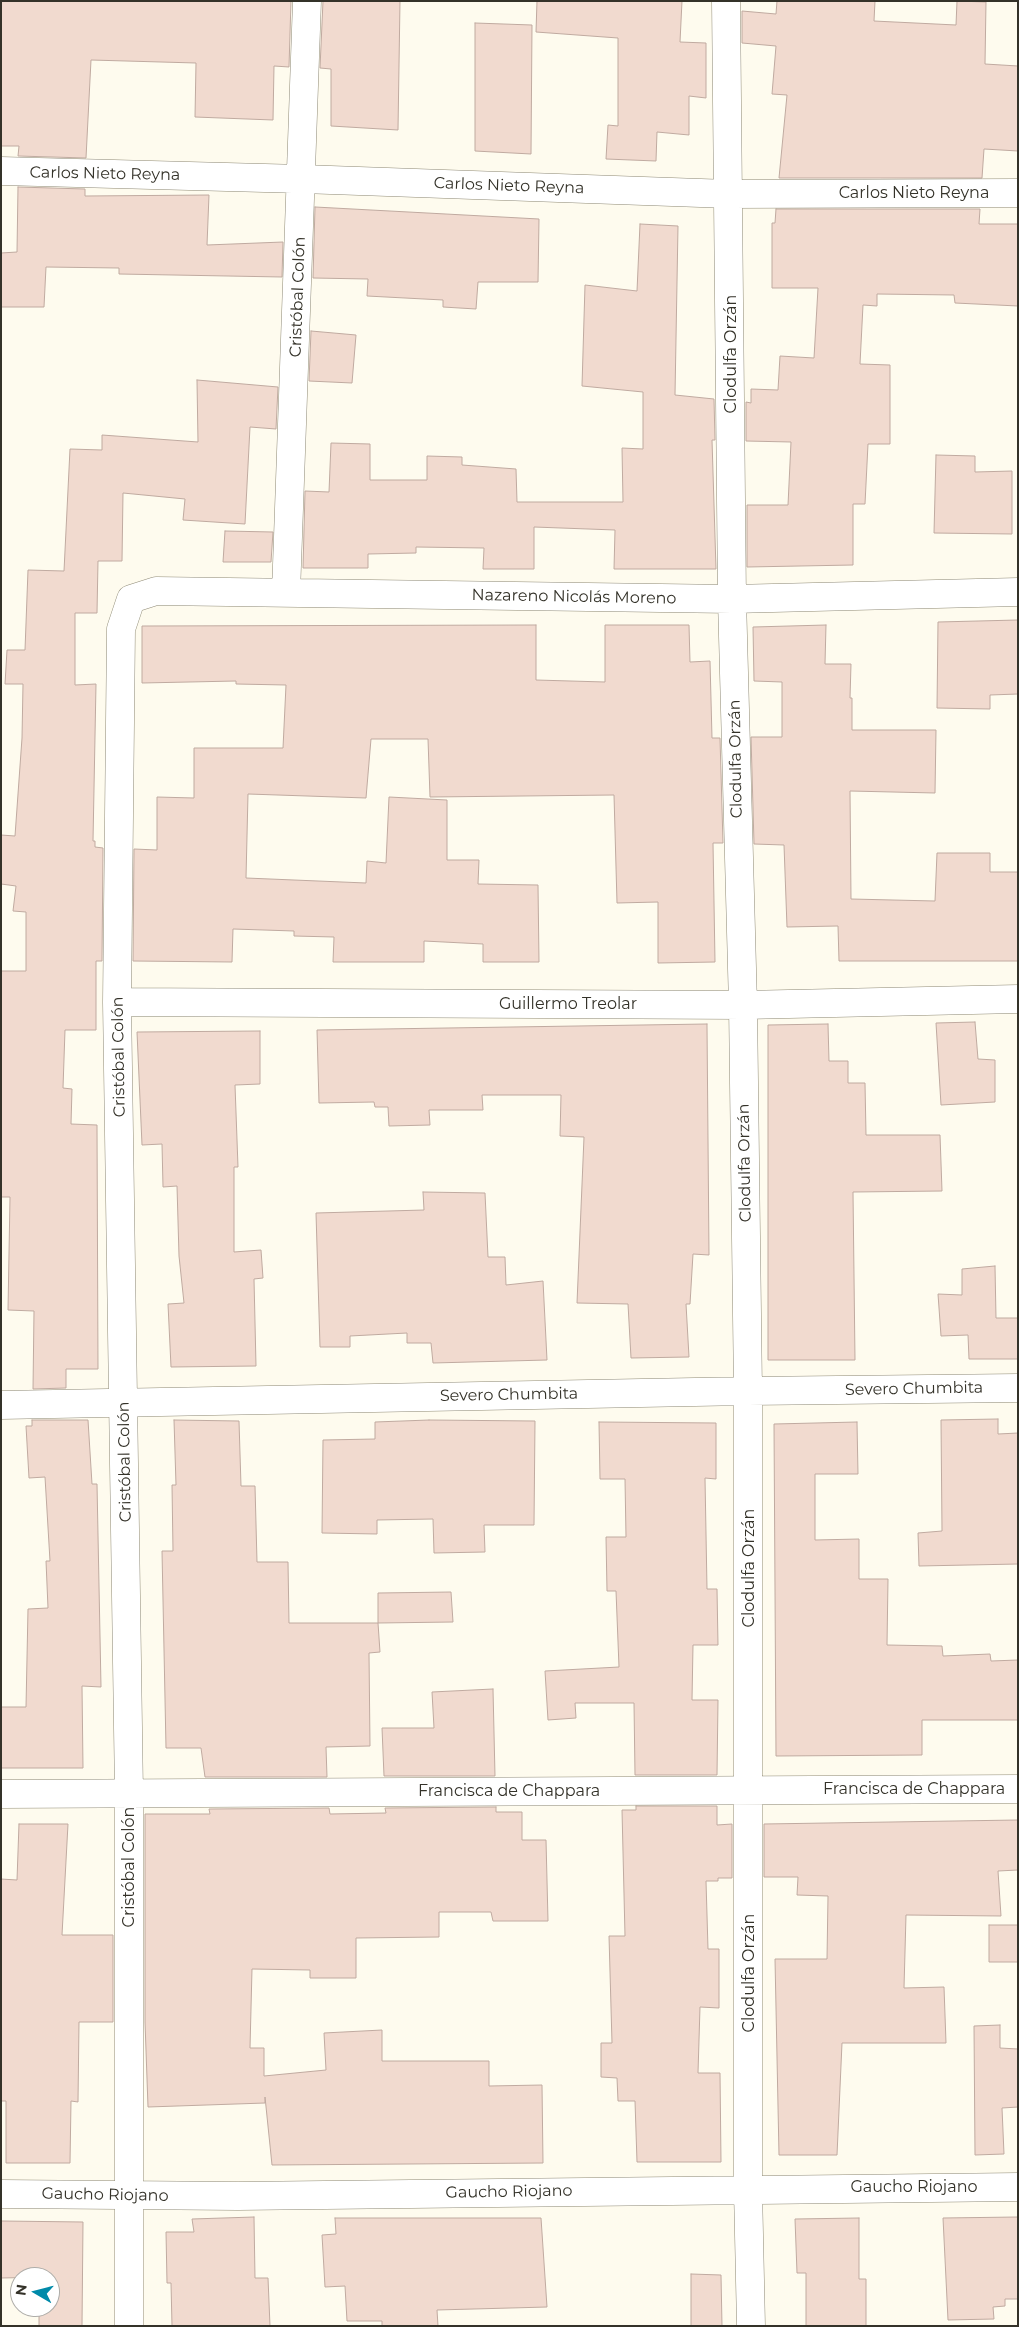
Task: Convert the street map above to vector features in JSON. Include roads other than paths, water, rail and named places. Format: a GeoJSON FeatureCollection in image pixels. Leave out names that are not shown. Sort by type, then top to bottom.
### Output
{"type":"FeatureCollection","features":[{"type":"Feature","properties":{"kind":"street","name":"Cristóbal Colón"},"geometry":{"type":"LineString","coordinates":[[286,593],[307,1]]}},
{"type":"Feature","properties":{"kind":"street","name":"Clodulfa Orzán"},"geometry":{"type":"LineString","coordinates":[[726,1],[732,599],[743,1005],[748,1390],[748,2189],[751,2326]]}},
{"type":"Feature","properties":{"kind":"street","name":"Carlos Nieto Reyna"},"geometry":{"type":"LineString","coordinates":[[1,171],[302,179],[729,194],[1018,193]]}},
{"type":"Feature","properties":{"kind":"street","name":"Nazareno Nicolás Moreno"},"geometry":{"type":"LineString","coordinates":[[131,599],[156,591],[732,599],[1018,592]]}},
{"type":"Feature","properties":{"kind":"street","name":"Cristóbal Colón"},"geometry":{"type":"LineString","coordinates":[[128,2326],[129,1792],[117,1002],[122,629],[131,599]]}},
{"type":"Feature","properties":{"kind":"street","name":"Guillermo Treolar"},"geometry":{"type":"LineString","coordinates":[[117,1002],[743,1005],[1018,999]]}},
{"type":"Feature","properties":{"kind":"street","name":"Severo Chumbita"},"geometry":{"type":"LineString","coordinates":[[1,1405],[124,1401],[748,1390],[1018,1388]]}},
{"type":"Feature","properties":{"kind":"street","name":"Francisca de Chappara"},"geometry":{"type":"LineString","coordinates":[[1,1794],[1018,1789]]}},
{"type":"Feature","properties":{"kind":"street","name":"Gaucho Riojano"},"geometry":{"type":"LineString","coordinates":[[1,2194],[128,2196],[1018,2187]]}}]}
